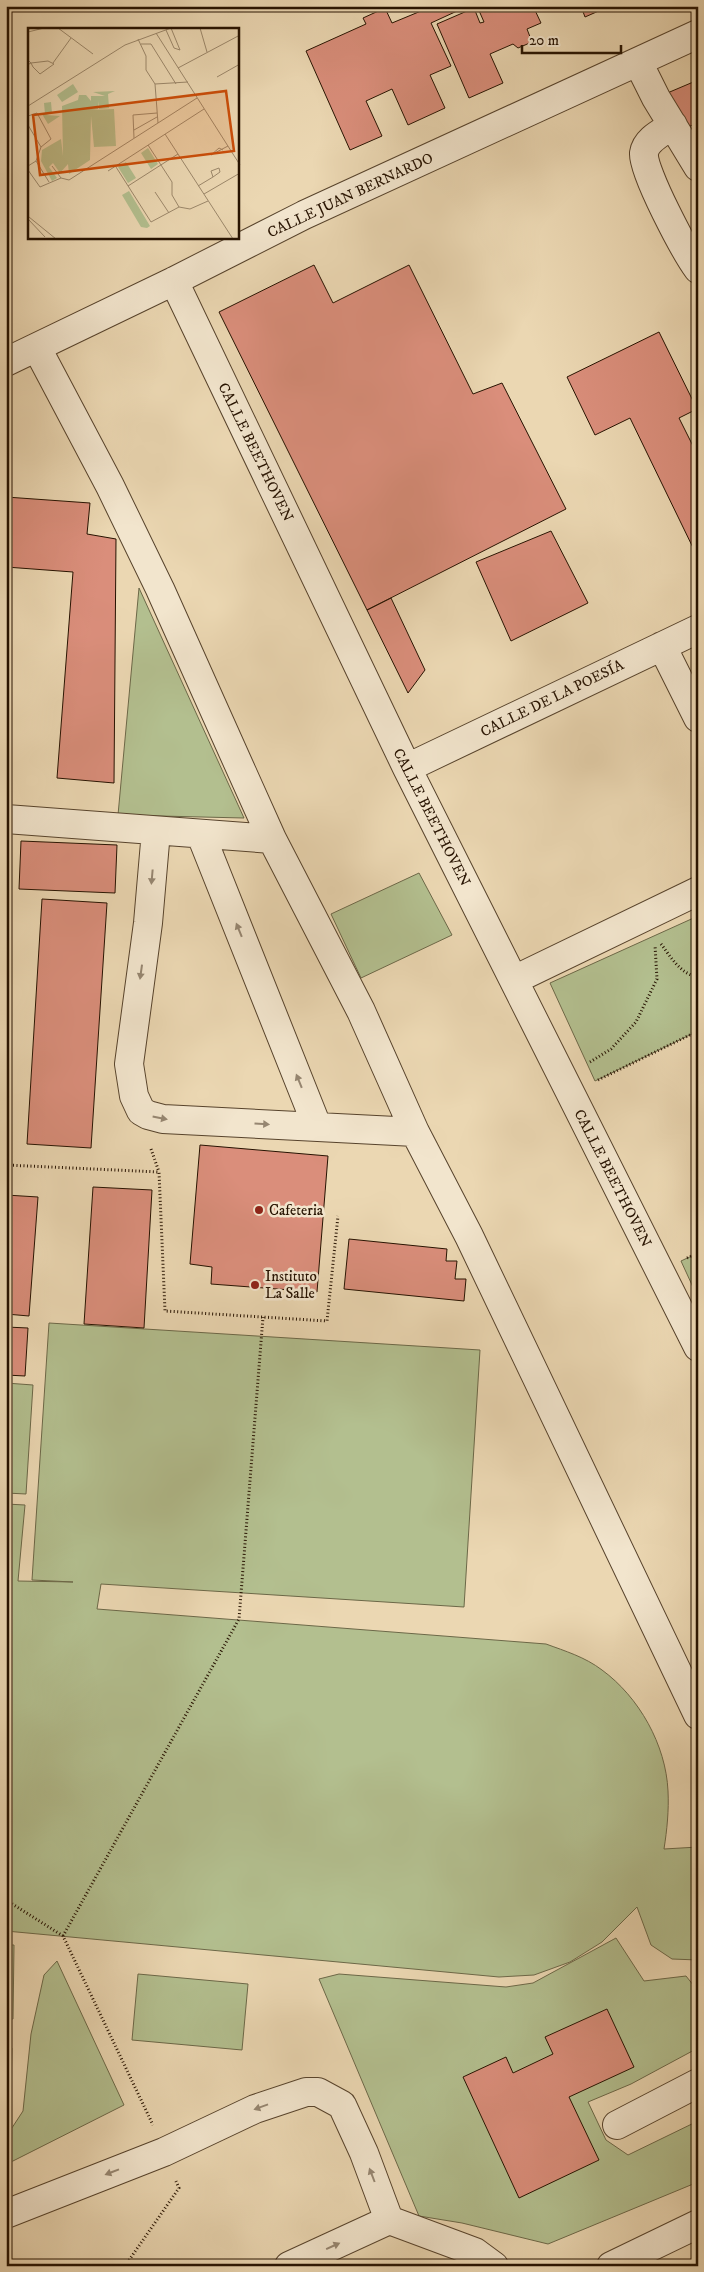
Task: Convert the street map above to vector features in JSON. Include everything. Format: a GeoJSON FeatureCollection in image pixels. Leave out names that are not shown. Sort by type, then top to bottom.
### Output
{"type":"FeatureCollection","features":[{"type":"Feature","properties":{"kind":"street","name":"CALLE JUAN BERNARDO"},"geometry":{"type":"LineString","coordinates":[[6,362],[174,282],[304,215],[698,34]]}},
{"type":"Feature","properties":{"kind":"street"},"geometry":{"type":"LineString","coordinates":[[638,62],[656,98],[698,167]]}},
{"type":"Feature","properties":{"kind":"street"},"geometry":{"type":"LineString","coordinates":[[673,124],[648,143],[644,154],[646,170],[687,252],[698,269]]}},
{"type":"Feature","properties":{"kind":"street","name":"CALLE BEETHOVEN"},"geometry":{"type":"LineString","coordinates":[[174,282],[407,768],[698,1348]]}},
{"type":"Feature","properties":{"kind":"street"},"geometry":{"type":"LineString","coordinates":[[37,348],[110,486],[160,589],[272,839],[360,1011],[415,1132],[469,1236],[698,1715]]}},
{"type":"Feature","properties":{"kind":"street","name":"CALLE DE LA POESÍA"},"geometry":{"type":"LineString","coordinates":[[407,768],[698,629]]}},
{"type":"Feature","properties":{"kind":"street"},"geometry":{"type":"LineString","coordinates":[[662,646],[698,718]]}},
{"type":"Feature","properties":{"kind":"street"},"geometry":{"type":"LineString","coordinates":[[6,819],[272,839]]}},
{"type":"Feature","properties":{"kind":"street"},"geometry":{"type":"LineString","coordinates":[[156,831],[148,923],[129,1064],[136,1102],[141,1111],[163,1119],[415,1132]]}},
{"type":"Feature","properties":{"kind":"street"},"geometry":{"type":"LineString","coordinates":[[201,835],[317,1126]]}},
{"type":"Feature","properties":{"kind":"street"},"geometry":{"type":"LineString","coordinates":[[514,980],[698,891]]}},
{"type":"Feature","properties":{"kind":"street"},"geometry":{"type":"LineString","coordinates":[[617,2125],[698,2083]]}},
{"type":"Feature","properties":{"kind":"street"},"geometry":{"type":"LineString","coordinates":[[6,2214],[164,2152],[255,2110],[306,2092],[318,2092],[342,2105],[364,2153],[389,2220]]}},
{"type":"Feature","properties":{"kind":"street"},"geometry":{"type":"LineString","coordinates":[[289,2266],[389,2220],[475,2252],[494,2266]]}},
{"type":"Feature","properties":{"kind":"street"},"geometry":{"type":"LineString","coordinates":[[610,2266],[698,2224]]}},
{"type":"Feature","properties":{"kind":"path"},"geometry":{"type":"LineString","coordinates":[[587,1064],[611,1049],[636,1022],[657,979],[655,936]]}},
{"type":"Feature","properties":{"kind":"path"},"geometry":{"type":"LineString","coordinates":[[660,943],[678,966],[690,976],[698,977]]}},
{"type":"Feature","properties":{"kind":"path"},"geometry":{"type":"LineString","coordinates":[[596,1081],[698,1031]]}},
{"type":"Feature","properties":{"kind":"path"},"geometry":{"type":"LineString","coordinates":[[6,1164],[159,1172],[165,1311],[328,1321],[338,1216]]}},
{"type":"Feature","properties":{"kind":"path"},"geometry":{"type":"LineString","coordinates":[[63,1936],[239,1619],[262,1317]]}},
{"type":"Feature","properties":{"kind":"path"},"geometry":{"type":"LineString","coordinates":[[6,1900],[63,1936],[145,2105]]}},
{"type":"Feature","properties":{"kind":"green space"},"geometry":{"type":"Polygon","coordinates":[[[139,588],[244,818],[118,815],[139,588]]]}},
{"type":"Feature","properties":{"kind":"green space"},"geometry":{"type":"Polygon","coordinates":[[[419,873],[452,935],[361,978],[331,914],[419,873]]]}},
{"type":"Feature","properties":{"kind":"green space"},"geometry":{"type":"Polygon","coordinates":[[[698,916],[698,1031],[595,1081],[550,983],[698,916]]]}},
{"type":"Feature","properties":{"kind":"green space"},"geometry":{"type":"Polygon","coordinates":[[[698,1253],[698,1298],[681,1261],[698,1253]]]}},
{"type":"Feature","properties":{"kind":"green space"},"geometry":{"type":"Polygon","coordinates":[[[49,1323],[480,1350],[464,1607],[101,1584],[97,1609],[546,1644],[589,1661],[615,1681],[628,1694],[639,1708],[656,1740],[662,1756],[668,1791],[668,1820],[664,1849],[698,1847],[698,1960],[672,1959],[651,1945],[637,1907],[602,1942],[570,1962],[534,1975],[499,1977],[6,1931],[6,1504],[25,1505],[18,1581],[73,1582],[32,1580],[49,1323]]]}},
{"type":"Feature","properties":{"kind":"green space"},"geometry":{"type":"Polygon","coordinates":[[[6,1383],[33,1385],[26,1494],[6,1493],[6,1383]]]}},
{"type":"Feature","properties":{"kind":"green space"},"geometry":{"type":"Polygon","coordinates":[[[616,1938],[644,1981],[686,1976],[698,1991],[698,2048],[631,2084],[588,2102],[606,2140],[628,2155],[698,2121],[698,2182],[548,2244],[462,2223],[419,2216],[319,1979],[339,1974],[506,1987],[533,1983],[616,1938]]]}},
{"type":"Feature","properties":{"kind":"green space"},"geometry":{"type":"Polygon","coordinates":[[[6,1945],[14,1945],[13,2019],[6,2019],[6,1945]]]}},
{"type":"Feature","properties":{"kind":"green space"},"geometry":{"type":"Polygon","coordinates":[[[57,1961],[124,2105],[7,2164],[6,2137],[23,2111],[31,2034],[44,1975],[57,1961]]]}},
{"type":"Feature","properties":{"kind":"green space"},"geometry":{"type":"Polygon","coordinates":[[[138,1974],[248,1984],[242,2050],[132,2040],[138,1974]]]}},
{"type":"Feature","properties":{"kind":"green space"},"geometry":{"type":"Polygon","coordinates":[[[6,2048],[12,2048],[10,2125],[6,2125],[6,2048]]]}},
{"type":"Feature","properties":{"kind":"building"},"geometry":{"type":"Polygon","coordinates":[[[419,6],[468,6],[431,23],[451,66],[430,75],[445,108],[408,125],[392,89],[366,101],[382,136],[350,150],[306,51],[366,24],[363,18],[385,8],[392,23],[421,11],[419,6]]]}},
{"type":"Feature","properties":{"kind":"building"},"geometry":{"type":"Polygon","coordinates":[[[477,6],[533,6],[541,23],[527,29],[532,42],[518,48],[513,44],[490,54],[503,83],[469,98],[437,24],[474,8],[480,23],[484,22],[477,6]]]}},
{"type":"Feature","properties":{"kind":"building"},"geometry":{"type":"Polygon","coordinates":[[[575,6],[610,6],[585,17],[582,9],[577,11],[575,6]]]}},
{"type":"Feature","properties":{"kind":"building"},"geometry":{"type":"Polygon","coordinates":[[[698,80],[698,123],[677,131],[665,94],[698,80]]]}},
{"type":"Feature","properties":{"kind":"building"},"geometry":{"type":"Polygon","coordinates":[[[314,265],[333,303],[409,265],[473,394],[502,383],[566,509],[367,610],[219,312],[314,265]]]}},
{"type":"Feature","properties":{"kind":"building"},"geometry":{"type":"Polygon","coordinates":[[[659,332],[697,409],[679,418],[698,456],[698,558],[630,418],[595,435],[567,377],[659,332]]]}},
{"type":"Feature","properties":{"kind":"building"},"geometry":{"type":"Polygon","coordinates":[[[6,497],[90,503],[87,534],[116,539],[114,783],[57,778],[73,572],[6,567],[6,497]]]}},
{"type":"Feature","properties":{"kind":"building"},"geometry":{"type":"Polygon","coordinates":[[[551,531],[588,603],[511,641],[476,562],[551,531]]]}},
{"type":"Feature","properties":{"kind":"building"},"geometry":{"type":"Polygon","coordinates":[[[391,598],[425,670],[408,693],[367,610],[391,598]]]}},
{"type":"Feature","properties":{"kind":"building"},"geometry":{"type":"Polygon","coordinates":[[[21,841],[117,845],[115,893],[19,889],[21,841]]]}},
{"type":"Feature","properties":{"kind":"building"},"geometry":{"type":"Polygon","coordinates":[[[42,899],[107,903],[91,1148],[27,1144],[42,899]]]}},
{"type":"Feature","properties":{"kind":"building","name":"Cafeteria"},"geometry":{"type":"Polygon","coordinates":[[[200,1145],[328,1156],[317,1292],[211,1284],[212,1267],[190,1264],[200,1145]]]}},
{"type":"Feature","properties":{"kind":"building"},"geometry":{"type":"Polygon","coordinates":[[[93,1187],[152,1190],[144,1328],[84,1324],[93,1187]]]}},
{"type":"Feature","properties":{"kind":"building"},"geometry":{"type":"Polygon","coordinates":[[[6,1195],[38,1197],[29,1316],[6,1314],[6,1195]]]}},
{"type":"Feature","properties":{"kind":"building","name":"Cafeteria"},"geometry":{"type":"Polygon","coordinates":[[[349,1239],[447,1249],[446,1261],[457,1261],[455,1279],[466,1279],[464,1301],[344,1289],[349,1239]]]}},
{"type":"Feature","properties":{"kind":"building"},"geometry":{"type":"Polygon","coordinates":[[[6,1327],[28,1328],[25,1376],[6,1375],[6,1327]]]}},
{"type":"Feature","properties":{"kind":"building"},"geometry":{"type":"Polygon","coordinates":[[[607,2009],[634,2067],[569,2097],[599,2160],[519,2198],[463,2077],[506,2057],[513,2073],[553,2054],[545,2037],[607,2009]]]}},
{"type":"Feature","properties":{"kind":"place","name":"Cafeteria"},"geometry":{"type":"Point","coordinates":[259,1210]}},
{"type":"Feature","properties":{"kind":"place","name":"Instituto La Salle"},"geometry":{"type":"Point","coordinates":[255,1285]}}]}
